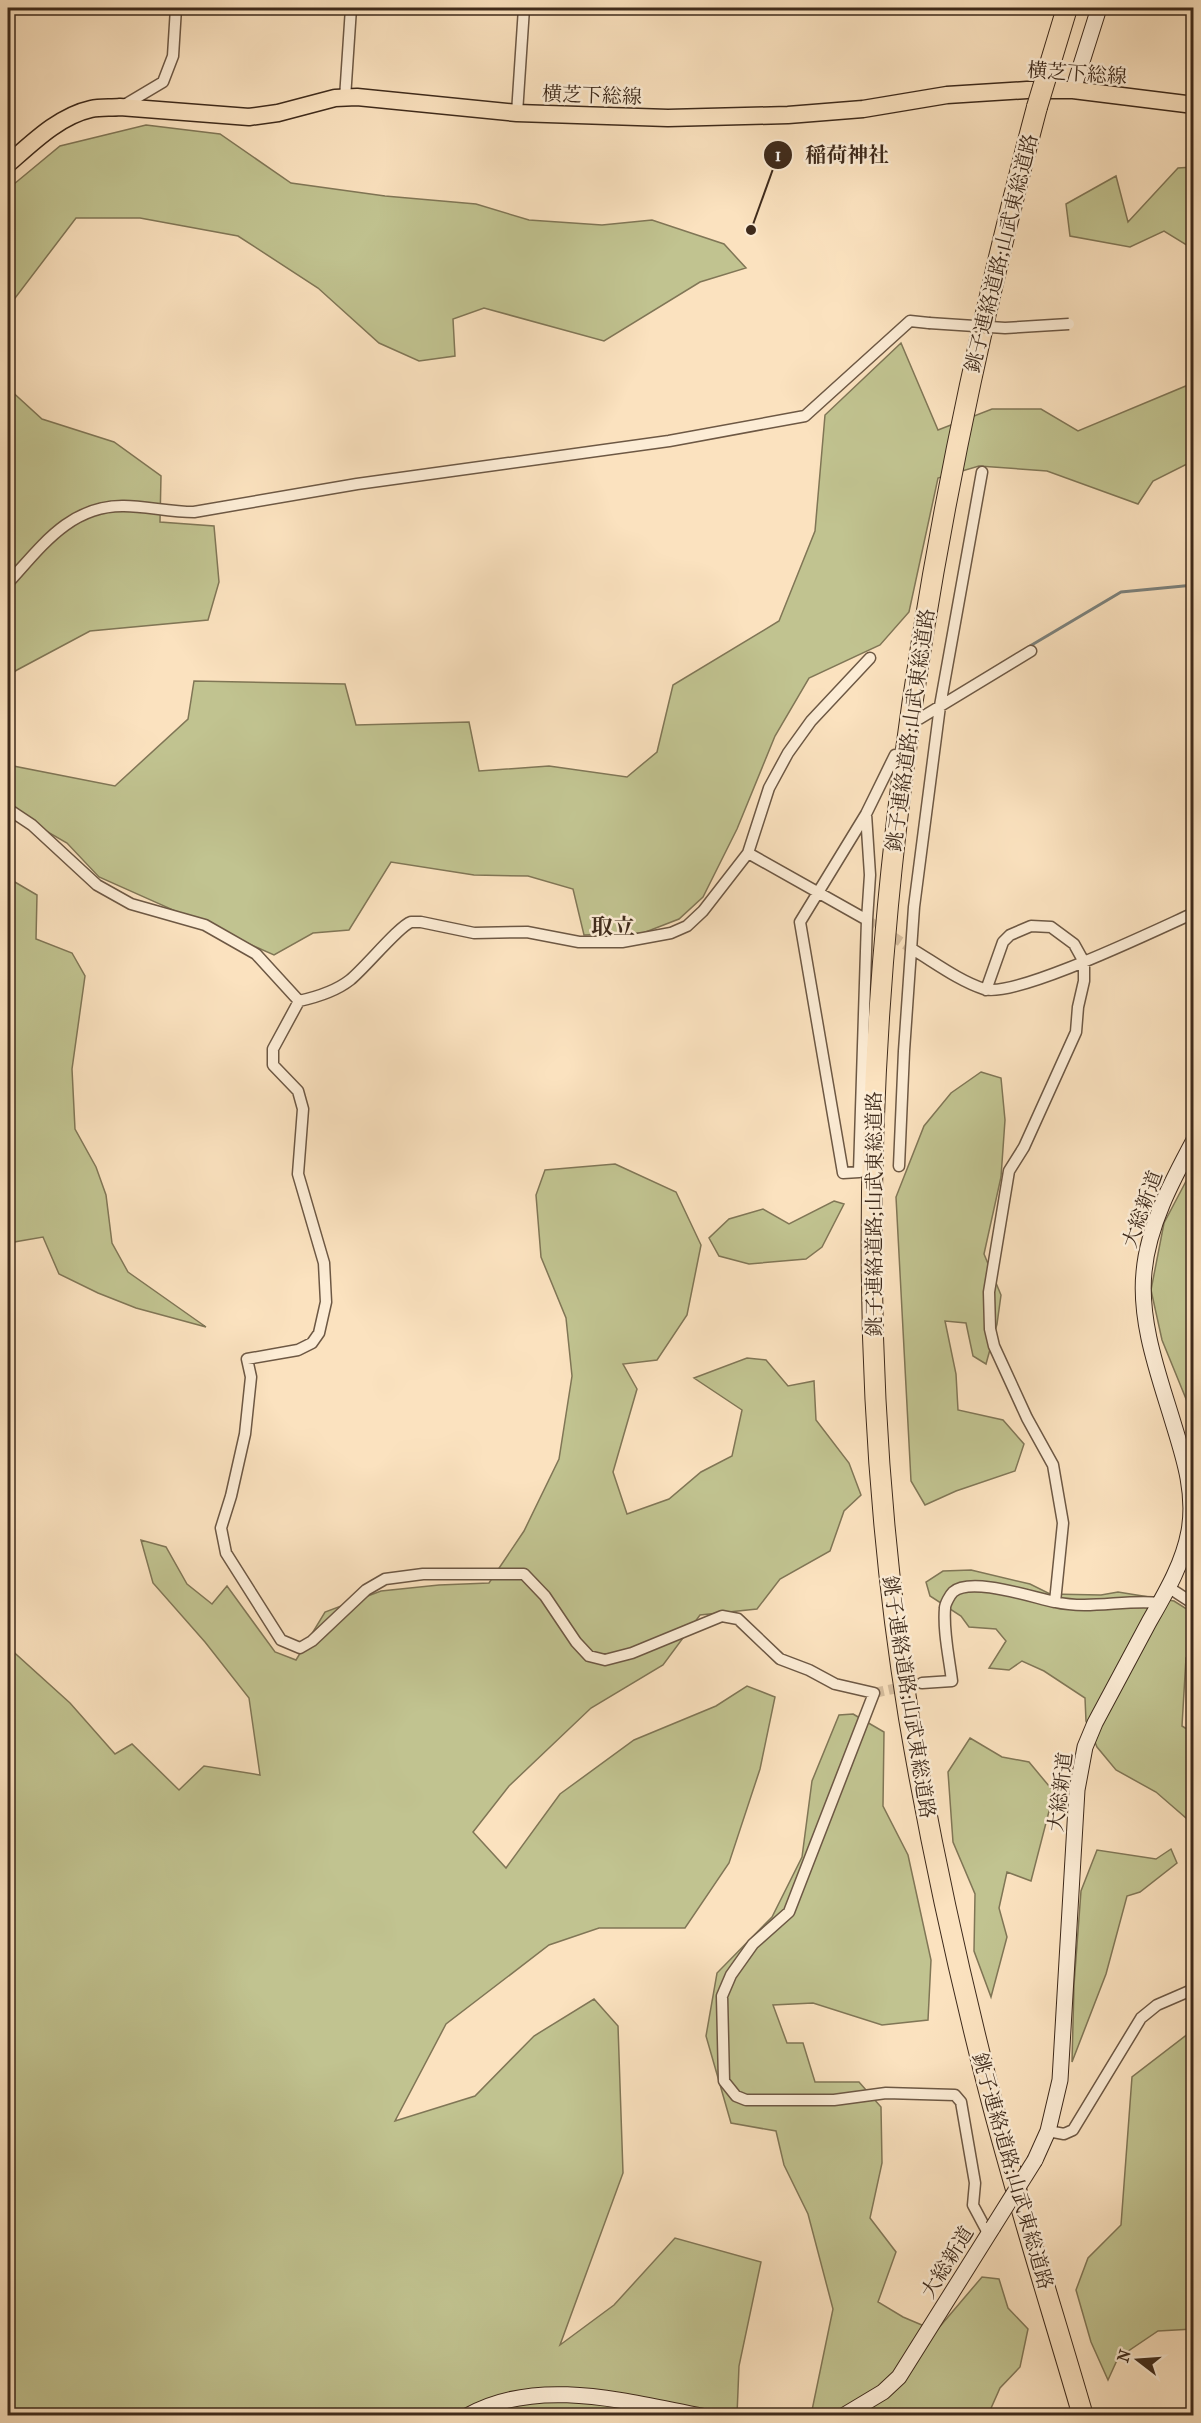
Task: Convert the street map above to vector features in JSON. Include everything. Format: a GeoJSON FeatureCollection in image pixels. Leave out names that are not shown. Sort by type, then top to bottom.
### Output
{"type":"FeatureCollection","features":[{"type":"Feature","properties":{"kind":"highway","name":"銚子連絡道路;山武東総道路"},"geometry":{"type":"LineString","coordinates":[[1067,8],[1037,107],[1003,234],[951,469],[925,616],[891,870],[874,1098],[871,1283],[881,1484],[908,1713],[929,1830],[989,2092],[1083,2415]]}},
{"type":"Feature","properties":{"kind":"main road","name":"横芝下総線"},"geometry":{"type":"LineString","coordinates":[[8,164],[60,122],[92,109],[120,107],[249,117],[278,113],[319,101],[345,98],[517,113],[668,118],[788,115],[863,109],[947,95],[1027,90],[1073,90],[1194,105]]}},
{"type":"Feature","properties":{"kind":"street"},"geometry":{"type":"LineString","coordinates":[[120,107],[163,82],[173,56],[176,8]]}},
{"type":"Feature","properties":{"kind":"street"},"geometry":{"type":"LineString","coordinates":[[345,98],[351,8]]}},
{"type":"Feature","properties":{"kind":"street"},"geometry":{"type":"LineString","coordinates":[[517,113],[524,8]]}},
{"type":"Feature","properties":{"kind":"street"},"geometry":{"type":"LineString","coordinates":[[1073,90],[1099,8]]}},
{"type":"Feature","properties":{"kind":"street"},"geometry":{"type":"LineString","coordinates":[[8,583],[60,527],[96,509],[124,506],[170,512],[194,512],[357,484],[669,441],[805,416],[910,321],[1005,328],[1069,324]]}},
{"type":"Feature","properties":{"kind":"street"},"geometry":{"type":"LineString","coordinates":[[899,1166],[914,907],[939,706],[982,472]]}},
{"type":"Feature","properties":{"kind":"street"},"geometry":{"type":"LineString","coordinates":[[913,719],[1031,651]]}},
{"type":"Feature","properties":{"kind":"street"},"geometry":{"type":"LineString","coordinates":[[870,658],[811,721],[788,753],[769,788],[747,854],[703,910],[687,926],[671,933],[622,942],[579,942],[527,932],[474,933],[412,922],[402,928],[373,960],[350,980],[338,988],[299,1001],[273,1049],[273,1065],[298,1091],[303,1109],[298,1174],[324,1263],[326,1302],[319,1333],[312,1343],[298,1350],[248,1359],[251,1377],[245,1434],[221,1528],[226,1553],[281,1640],[300,1648],[312,1641],[366,1590],[385,1579],[423,1574],[524,1574],[545,1596],[576,1642],[589,1656],[605,1660],[632,1653],[722,1616],[738,1619],[780,1659],[809,1670],[835,1684],[874,1693],[789,1912],[753,1944],[731,1975],[722,1996],[724,2081],[736,2096],[746,2100],[834,2100],[886,2093],[955,2095],[961,2102],[975,2183],[973,2205],[991,2231]]}},
{"type":"Feature","properties":{"kind":"street"},"geometry":{"type":"LineString","coordinates":[[866,814],[870,875],[859,1172],[843,1173],[800,922],[866,814],[895,754]]}},
{"type":"Feature","properties":{"kind":"street"},"geometry":{"type":"LineString","coordinates":[[8,809],[32,825],[97,885],[131,904],[205,925],[256,954],[299,1001]]}},
{"type":"Feature","properties":{"kind":"street"},"geometry":{"type":"LineString","coordinates":[[747,854],[867,920]]}},
{"type":"Feature","properties":{"kind":"street"},"geometry":{"type":"LineString","coordinates":[[912,949],[986,990],[1012,987],[1084,962],[1194,913]]}},
{"type":"Feature","properties":{"kind":"street"},"geometry":{"type":"LineString","coordinates":[[986,990],[1003,942],[1010,935],[1031,926],[1051,927],[1074,944],[1084,962],[1084,981],[1078,1007],[1076,1032],[1024,1147],[1009,1171],[988,1292],[990,1329],[994,1346],[1027,1418],[1053,1465],[1063,1523],[1055,1602]]}},
{"type":"Feature","properties":{"kind":"street","name":"大総新道"},"geometry":{"type":"LineString","coordinates":[[843,2415],[884,2392],[898,2377],[1035,2160],[1048,2131],[1060,2080],[1077,1790],[1085,1747],[1095,1723],[1176,1573],[1189,1531],[1191,1502],[1188,1470],[1146,1322],[1143,1274],[1146,1255],[1160,1210],[1194,1140]]}},
{"type":"Feature","properties":{"kind":"street"},"geometry":{"type":"LineString","coordinates":[[922,1683],[952,1681],[945,1606],[953,1592],[974,1586],[1002,1589],[1081,1607],[1138,1601],[1160,1603]]}},
{"type":"Feature","properties":{"kind":"street"},"geometry":{"type":"LineString","coordinates":[[1168,1587],[1194,1604]]}},
{"type":"Feature","properties":{"kind":"street"},"geometry":{"type":"LineString","coordinates":[[1048,2131],[1064,2134],[1073,2130],[1141,2018],[1157,2005],[1193,1986]]}},
{"type":"Feature","properties":{"kind":"street"},"geometry":{"type":"LineString","coordinates":[[466,2415],[486,2405],[537,2395],[606,2399],[702,2415]]}},
{"type":"Feature","properties":{"kind":"street"},"geometry":{"type":"LineString","coordinates":[[8,2411],[12,2415]]}},
{"type":"Feature","properties":{"kind":"green space"},"geometry":{"type":"Polygon","coordinates":[[[146,125],[220,134],[291,183],[385,196],[476,204],[529,220],[602,225],[652,220],[724,244],[746,268],[700,282],[604,341],[484,308],[453,319],[455,356],[419,361],[379,343],[318,288],[238,236],[140,218],[76,218],[12,302],[8,320],[8,189],[60,146],[146,125]]]}},
{"type":"Feature","properties":{"kind":"green space"},"geometry":{"type":"Polygon","coordinates":[[[1193,167],[1193,249],[1164,231],[1130,247],[1070,236],[1066,204],[1116,176],[1128,222],[1178,168],[1193,167]]]}},
{"type":"Feature","properties":{"kind":"green space"},"geometry":{"type":"Polygon","coordinates":[[[901,343],[938,430],[992,409],[1041,409],[1078,431],[1193,383],[1193,461],[1153,481],[1138,504],[1047,471],[979,466],[938,478],[909,612],[880,645],[809,678],[775,736],[737,829],[703,897],[679,919],[643,933],[584,935],[573,889],[528,876],[474,875],[391,862],[349,930],[313,933],[274,955],[99,877],[67,843],[8,809],[8,765],[115,786],[188,719],[194,681],[345,684],[356,725],[469,722],[479,771],[549,766],[627,777],[657,752],[673,685],[779,621],[815,531],[825,415],[901,343]]]}},
{"type":"Feature","properties":{"kind":"green space"},"geometry":{"type":"Polygon","coordinates":[[[8,388],[42,419],[114,442],[161,476],[160,522],[214,526],[219,582],[208,620],[90,631],[8,677],[8,388]]]}},
{"type":"Feature","properties":{"kind":"green space"},"geometry":{"type":"Polygon","coordinates":[[[8,878],[37,895],[36,939],[72,953],[85,976],[72,1069],[75,1129],[96,1167],[106,1195],[112,1243],[128,1272],[206,1327],[136,1308],[59,1274],[43,1237],[8,1243],[8,878]]]}},
{"type":"Feature","properties":{"kind":"green space"},"geometry":{"type":"Polygon","coordinates":[[[981,1072],[1001,1078],[1005,1120],[1001,1177],[984,1254],[1001,1295],[997,1324],[986,1364],[973,1356],[966,1323],[945,1321],[956,1374],[958,1410],[1003,1420],[1024,1444],[1015,1471],[956,1491],[925,1505],[911,1481],[896,1197],[924,1126],[951,1093],[981,1072]]]}},
{"type":"Feature","properties":{"kind":"green space"},"geometry":{"type":"Polygon","coordinates":[[[615,1164],[676,1192],[701,1245],[687,1315],[657,1360],[623,1364],[637,1389],[613,1472],[627,1514],[669,1499],[701,1472],[732,1456],[742,1410],[694,1378],[747,1358],[766,1360],[788,1386],[814,1381],[816,1420],[849,1463],[861,1495],[844,1511],[830,1551],[780,1579],[757,1609],[700,1615],[663,1665],[591,1708],[509,1786],[473,1832],[506,1868],[560,1794],[634,1740],[716,1706],[747,1686],[775,1697],[760,1769],[729,1863],[685,1928],[599,1928],[549,1945],[446,2024],[395,2121],[475,2096],[534,2036],[594,1999],[618,2026],[623,2173],[560,2345],[614,2305],[675,2238],[761,2262],[739,2366],[737,2415],[8,2415],[8,1647],[70,1703],[115,1754],[132,1744],[179,1790],[204,1766],[260,1775],[249,1698],[205,1642],[153,1583],[141,1540],[166,1547],[187,1584],[212,1604],[227,1586],[275,1652],[296,1660],[325,1612],[381,1591],[489,1583],[524,1531],[559,1459],[572,1376],[566,1318],[541,1257],[536,1195],[545,1170],[615,1164]]]}},
{"type":"Feature","properties":{"kind":"green space"},"geometry":{"type":"Polygon","coordinates":[[[1193,1168],[1193,1416],[1162,1340],[1151,1290],[1164,1223],[1193,1168]]]}},
{"type":"Feature","properties":{"kind":"green space"},"geometry":{"type":"Polygon","coordinates":[[[834,1201],[844,1204],[822,1247],[806,1259],[749,1264],[719,1256],[709,1238],[729,1219],[763,1209],[789,1224],[834,1201]]]}},
{"type":"Feature","properties":{"kind":"green space"},"geometry":{"type":"Polygon","coordinates":[[[971,1570],[1030,1584],[1050,1594],[1101,1595],[1118,1592],[1174,1601],[1193,1613],[1193,1658],[1186,1658],[1182,1726],[1193,1733],[1193,1824],[1156,1792],[1116,1770],[1097,1747],[1086,1721],[1085,1698],[1044,1671],[1022,1661],[1009,1670],[989,1668],[1006,1641],[996,1629],[969,1627],[961,1616],[930,1596],[926,1582],[943,1571],[971,1570]]]}},
{"type":"Feature","properties":{"kind":"green space"},"geometry":{"type":"Polygon","coordinates":[[[853,1714],[884,1732],[883,1806],[908,1855],[931,1960],[928,2020],[882,2025],[813,2003],[773,2005],[787,2043],[803,2043],[815,2082],[859,2082],[881,2107],[882,2163],[870,2218],[896,2252],[878,2302],[903,2317],[936,2331],[982,2277],[999,2279],[1008,2308],[1028,2329],[1020,2367],[1000,2388],[988,2415],[811,2415],[833,2309],[808,2214],[784,2165],[776,2131],[731,2123],[706,2036],[717,1973],[772,1917],[802,1857],[812,1781],[839,1715],[853,1714]]]}},
{"type":"Feature","properties":{"kind":"green space"},"geometry":{"type":"Polygon","coordinates":[[[970,1738],[1002,1757],[1029,1762],[1054,1792],[1031,1881],[1007,1872],[999,1908],[1007,1937],[991,1997],[974,1951],[975,1894],[953,1842],[948,1772],[970,1738]]]}},
{"type":"Feature","properties":{"kind":"green space"},"geometry":{"type":"Polygon","coordinates":[[[1171,1849],[1177,1863],[1140,1892],[1127,1896],[1106,1974],[1072,2062],[1074,1985],[1081,1891],[1097,1850],[1156,1859],[1171,1849]]]}},
{"type":"Feature","properties":{"kind":"green space"},"geometry":{"type":"Polygon","coordinates":[[[1193,2030],[1193,2329],[1158,2331],[1118,2358],[1108,2380],[1091,2342],[1076,2290],[1088,2258],[1121,2225],[1132,2077],[1193,2030]]]}},
{"type":"Feature","properties":{"kind":"waterway"},"geometry":{"type":"LineString","coordinates":[[1030,646],[1121,592],[1194,585]]}},
{"type":"Feature","properties":{"kind":"tunnel"},"geometry":{"type":"LineString","coordinates":[[867,920],[912,949]]}},
{"type":"Feature","properties":{"kind":"tunnel"},"geometry":{"type":"LineString","coordinates":[[874,1693],[922,1683]]}},
{"type":"Feature","properties":{"kind":"place","name":"稲荷神社"},"geometry":{"type":"Point","coordinates":[751,230]}},
{"type":"Feature","properties":{"kind":"district","name":"取立"},"geometry":{"type":"Point","coordinates":[613,926]}}]}
